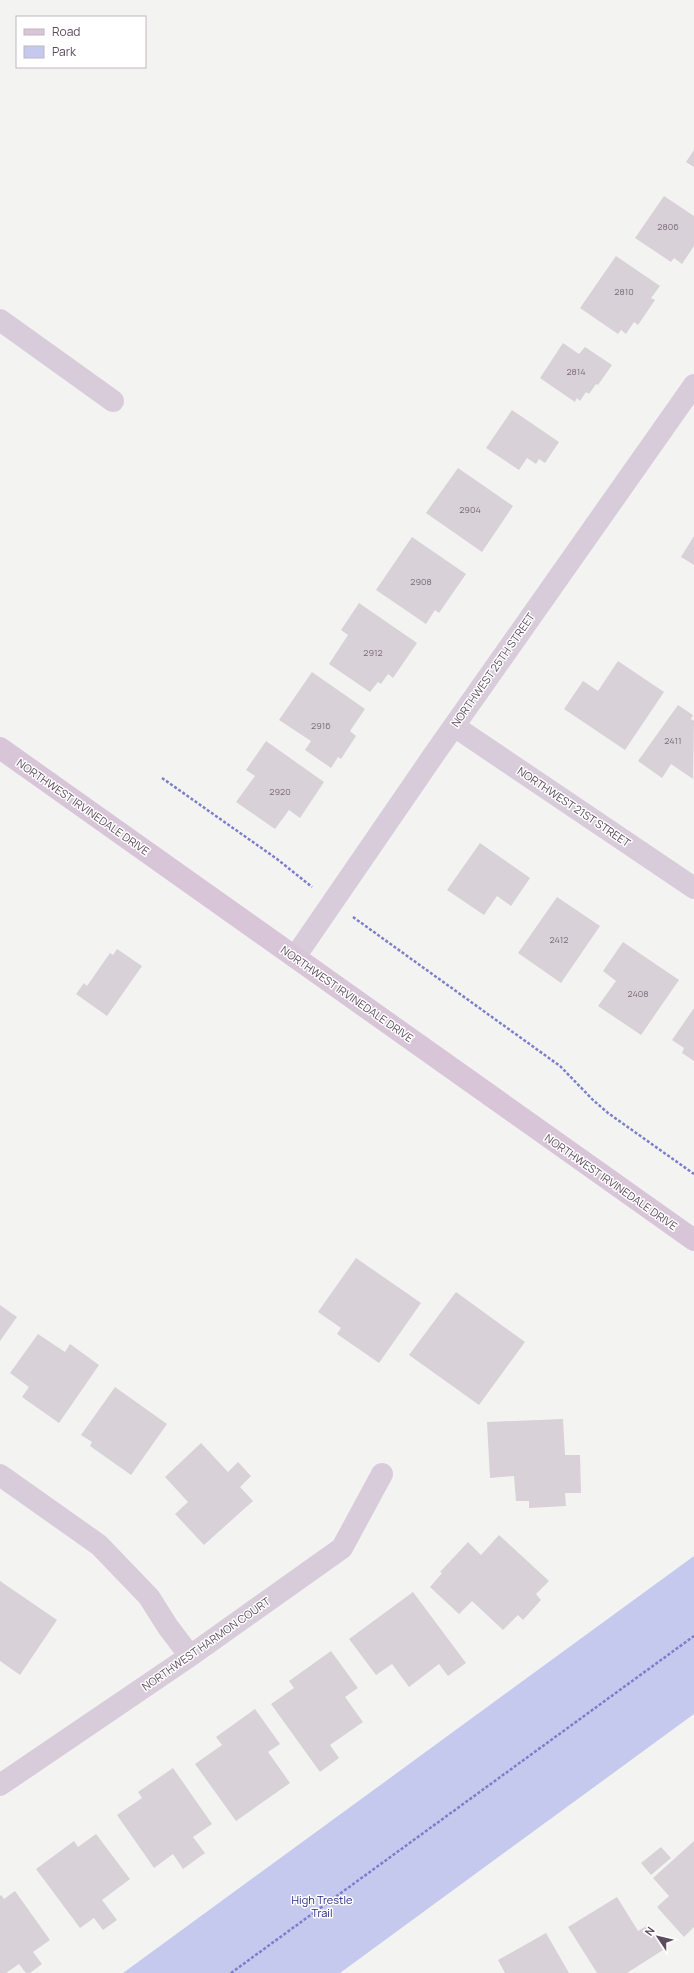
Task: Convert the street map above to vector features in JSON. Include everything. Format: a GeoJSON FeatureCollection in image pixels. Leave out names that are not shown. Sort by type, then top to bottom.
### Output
{"type":"FeatureCollection","features":[{"type":"Feature","properties":{"kind":"main road","name":"NORTHWEST IRVINEDALE DRIVE"},"geometry":{"type":"LineString","coordinates":[[0,748],[694,1240]]}},
{"type":"Feature","properties":{"kind":"street"},"geometry":{"type":"LineString","coordinates":[[0,320],[113,401]]}},
{"type":"Feature","properties":{"kind":"street","name":"NORTHWEST 25TH STREET"},"geometry":{"type":"LineString","coordinates":[[294,957],[454,726],[694,385]]}},
{"type":"Feature","properties":{"kind":"street","name":"NORTHWEST 21ST STREET"},"geometry":{"type":"LineString","coordinates":[[454,726],[694,888]]}},
{"type":"Feature","properties":{"kind":"street","name":"NORTHWEST HARMON COURT"},"geometry":{"type":"LineString","coordinates":[[0,1786],[190,1656],[342,1548],[382,1474]]}},
{"type":"Feature","properties":{"kind":"street"},"geometry":{"type":"LineString","coordinates":[[0,1475],[99,1545],[149,1597],[168,1627],[190,1656]]}},
{"type":"Feature","properties":{"kind":"path"},"geometry":{"type":"LineString","coordinates":[[162,778],[277,859],[316,891]]}},
{"type":"Feature","properties":{"kind":"path"},"geometry":{"type":"LineString","coordinates":[[355,918],[560,1066],[593,1100],[608,1113],[694,1174]]}},
{"type":"Feature","properties":{"kind":"path"},"geometry":{"type":"LineString","coordinates":[[231,1973],[694,1636]]}},
{"type":"Feature","properties":{"kind":"green space","name":"High Trestle Trail"},"geometry":{"type":"Polygon","coordinates":[[[694,1556],[694,1714],[340,1973],[123,1973],[694,1556]]]}},
{"type":"Feature","properties":{"kind":"building"},"geometry":{"type":"Polygon","coordinates":[[[694,150],[694,167],[686,162],[694,150]]]}},
{"type":"Feature","properties":{"kind":"building"},"geometry":{"type":"Polygon","coordinates":[[[664,196],[694,216],[694,246],[682,264],[674,258],[671,262],[635,238],[664,196]]]}},
{"type":"Feature","properties":{"kind":"building"},"geometry":{"type":"Polygon","coordinates":[[[616,256],[660,286],[651,298],[655,300],[638,325],[634,322],[626,334],[621,330],[618,334],[580,308],[616,256]]]}},
{"type":"Feature","properties":{"kind":"building"},"geometry":{"type":"Polygon","coordinates":[[[563,343],[579,354],[585,347],[612,365],[598,385],[596,384],[589,394],[586,392],[580,401],[577,398],[575,402],[540,378],[563,343]]]}},
{"type":"Feature","properties":{"kind":"building"},"geometry":{"type":"Polygon","coordinates":[[[512,410],[559,442],[545,463],[539,459],[536,464],[527,458],[519,470],[486,448],[512,410]]]}},
{"type":"Feature","properties":{"kind":"building"},"geometry":{"type":"Polygon","coordinates":[[[458,468],[513,506],[482,552],[426,513],[458,468]]]}},
{"type":"Feature","properties":{"kind":"building"},"geometry":{"type":"Polygon","coordinates":[[[694,536],[694,565],[681,557],[694,536]]]}},
{"type":"Feature","properties":{"kind":"building"},"geometry":{"type":"Polygon","coordinates":[[[412,537],[466,574],[439,613],[435,610],[426,624],[376,590],[412,537]]]}},
{"type":"Feature","properties":{"kind":"building"},"geometry":{"type":"Polygon","coordinates":[[[359,603],[417,643],[393,678],[388,674],[381,684],[378,682],[370,692],[329,664],[348,635],[341,630],[359,603]]]}},
{"type":"Feature","properties":{"kind":"building"},"geometry":{"type":"Polygon","coordinates":[[[618,661],[664,692],[625,750],[564,709],[583,681],[598,691],[618,661]]]}},
{"type":"Feature","properties":{"kind":"building"},"geometry":{"type":"Polygon","coordinates":[[[312,672],[365,709],[350,731],[356,736],[341,759],[338,757],[331,768],[305,750],[311,741],[279,720],[312,672]]]}},
{"type":"Feature","properties":{"kind":"building"},"geometry":{"type":"Polygon","coordinates":[[[678,705],[693,715],[691,719],[694,721],[693,779],[671,764],[662,778],[638,761],[678,705]]]}},
{"type":"Feature","properties":{"kind":"building"},"geometry":{"type":"Polygon","coordinates":[[[266,741],[324,782],[300,818],[289,810],[275,829],[236,802],[255,776],[246,770],[266,741]]]}},
{"type":"Feature","properties":{"kind":"building"},"geometry":{"type":"Polygon","coordinates":[[[480,843],[530,878],[511,906],[497,896],[484,915],[447,890],[480,843]]]}},
{"type":"Feature","properties":{"kind":"building"},"geometry":{"type":"Polygon","coordinates":[[[557,897],[600,926],[561,983],[518,953],[557,897]]]}},
{"type":"Feature","properties":{"kind":"building"},"geometry":{"type":"Polygon","coordinates":[[[623,942],[679,980],[641,1035],[598,1006],[616,981],[603,971],[623,942]]]}},
{"type":"Feature","properties":{"kind":"building"},"geometry":{"type":"Polygon","coordinates":[[[117,949],[142,966],[107,1016],[76,994],[84,983],[87,986],[110,953],[113,955],[117,949]]]}},
{"type":"Feature","properties":{"kind":"building"},"geometry":{"type":"Polygon","coordinates":[[[694,1008],[694,1061],[682,1053],[684,1048],[672,1040],[694,1008]]]}},
{"type":"Feature","properties":{"kind":"building"},"geometry":{"type":"Polygon","coordinates":[[[356,1258],[421,1303],[379,1363],[337,1334],[341,1328],[318,1312],[356,1258]]]}},
{"type":"Feature","properties":{"kind":"building"},"geometry":{"type":"Polygon","coordinates":[[[456,1292],[525,1342],[479,1405],[409,1355],[456,1292]]]}},
{"type":"Feature","properties":{"kind":"building"},"geometry":{"type":"Polygon","coordinates":[[[0,1305],[17,1317],[0,1341],[0,1305]]]}},
{"type":"Feature","properties":{"kind":"building"},"geometry":{"type":"Polygon","coordinates":[[[38,1334],[65,1352],[70,1344],[99,1365],[59,1423],[22,1397],[29,1387],[10,1373],[38,1334]]]}},
{"type":"Feature","properties":{"kind":"building"},"geometry":{"type":"Polygon","coordinates":[[[115,1387],[167,1424],[131,1475],[90,1446],[92,1442],[81,1435],[115,1387]]]}},
{"type":"Feature","properties":{"kind":"building"},"geometry":{"type":"Polygon","coordinates":[[[563,1419],[565,1455],[580,1455],[581,1493],[565,1493],[566,1506],[529,1508],[529,1501],[516,1501],[514,1476],[490,1478],[487,1422],[563,1419]]]}},
{"type":"Feature","properties":{"kind":"building"},"geometry":{"type":"Polygon","coordinates":[[[201,1443],[228,1472],[238,1462],[251,1476],[240,1487],[253,1501],[204,1545],[175,1514],[188,1502],[165,1477],[201,1443]]]}},
{"type":"Feature","properties":{"kind":"building"},"geometry":{"type":"Polygon","coordinates":[[[499,1535],[549,1581],[536,1594],[541,1600],[523,1620],[518,1615],[503,1630],[472,1601],[459,1614],[430,1587],[442,1573],[440,1572],[468,1542],[481,1555],[499,1535]]]}},
{"type":"Feature","properties":{"kind":"building"},"geometry":{"type":"Polygon","coordinates":[[[0,1581],[57,1620],[20,1675],[0,1661],[0,1581]]]}},
{"type":"Feature","properties":{"kind":"building"},"geometry":{"type":"Polygon","coordinates":[[[413,1592],[466,1663],[448,1676],[439,1664],[409,1687],[392,1664],[376,1675],[349,1639],[413,1592]]]}},
{"type":"Feature","properties":{"kind":"building"},"geometry":{"type":"Polygon","coordinates":[[[331,1651],[358,1688],[345,1697],[363,1722],[330,1745],[339,1758],[320,1772],[271,1704],[294,1688],[289,1681],[331,1651]]]}},
{"type":"Feature","properties":{"kind":"building"},"geometry":{"type":"Polygon","coordinates":[[[255,1709],[280,1744],[268,1752],[290,1783],[236,1821],[195,1764],[222,1745],[216,1737],[255,1709]]]}},
{"type":"Feature","properties":{"kind":"building"},"geometry":{"type":"Polygon","coordinates":[[[173,1768],[212,1824],[193,1837],[205,1853],[183,1869],[173,1854],[154,1868],[117,1815],[142,1798],[138,1792],[173,1768]]]}},
{"type":"Feature","properties":{"kind":"building"},"geometry":{"type":"Polygon","coordinates":[[[96,1834],[130,1879],[102,1900],[117,1920],[103,1930],[94,1918],[80,1928],[36,1869],[74,1841],[78,1847],[96,1834]]]}},
{"type":"Feature","properties":{"kind":"building"},"geometry":{"type":"Polygon","coordinates":[[[694,1841],[694,1927],[684,1937],[657,1907],[669,1896],[653,1878],[694,1841]]]}},
{"type":"Feature","properties":{"kind":"building"},"geometry":{"type":"Polygon","coordinates":[[[661,1847],[671,1858],[651,1875],[641,1863],[661,1847]]]}},
{"type":"Feature","properties":{"kind":"building"},"geometry":{"type":"Polygon","coordinates":[[[15,1891],[50,1940],[33,1952],[42,1964],[30,1973],[26,1973],[19,1964],[6,1973],[0,1973],[0,1896],[1,1895],[4,1899],[15,1891]]]}},
{"type":"Feature","properties":{"kind":"building"},"geometry":{"type":"Polygon","coordinates":[[[617,1897],[638,1931],[648,1925],[663,1950],[627,1973],[597,1973],[568,1927],[617,1897]]]}},
{"type":"Feature","properties":{"kind":"building"},"geometry":{"type":"Polygon","coordinates":[[[546,1933],[569,1973],[505,1973],[498,1960],[546,1933]]]}}]}
